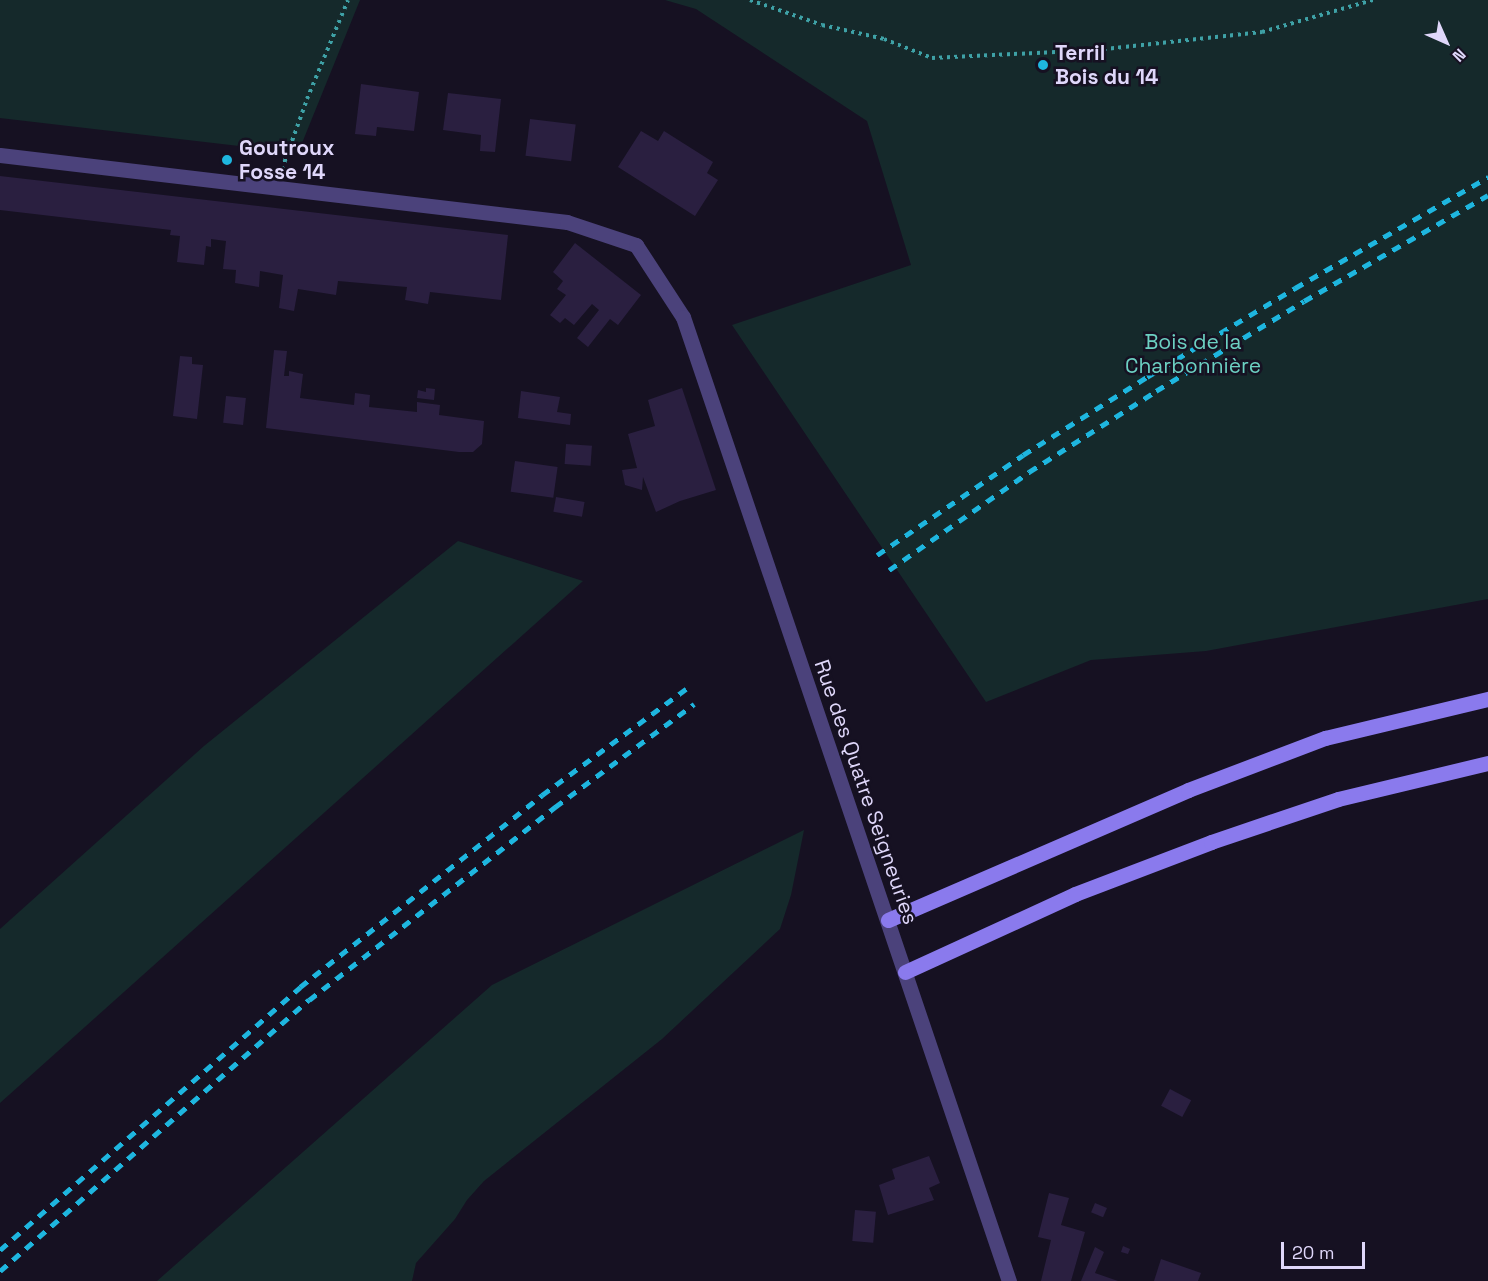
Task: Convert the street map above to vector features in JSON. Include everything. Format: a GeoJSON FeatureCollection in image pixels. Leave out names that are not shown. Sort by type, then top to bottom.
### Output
{"type":"FeatureCollection","features":[{"type":"Feature","properties":{"kind":"main road"},"geometry":{"type":"LineString","coordinates":[[888,920],[1177,794],[1314,742],[1488,699]]}},
{"type":"Feature","properties":{"kind":"main road"},"geometry":{"type":"LineString","coordinates":[[905,972],[1075,894],[1210,842],[1338,799],[1488,763]]}},
{"type":"Feature","properties":{"kind":"street","name":"Rue des Quatre Seigneuries"},"geometry":{"type":"LineString","coordinates":[[0,155],[452,207],[577,225],[636,245],[682,317],[1010,1281]]}},
{"type":"Feature","properties":{"kind":"path"},"geometry":{"type":"LineString","coordinates":[[278,187],[307,99],[348,0]]}},
{"type":"Feature","properties":{"kind":"path"},"geometry":{"type":"LineString","coordinates":[[750,0],[822,24],[884,39],[932,58],[1096,50],[1262,32],[1372,0]]}},
{"type":"Feature","properties":{"kind":"green space"},"geometry":{"type":"Polygon","coordinates":[[[0,0],[360,0],[298,153],[0,118],[0,0]]]}},
{"type":"Feature","properties":{"kind":"green space","name":"Bois de la Charbonnière"},"geometry":{"type":"Polygon","coordinates":[[[665,0],[1488,0],[1488,599],[1206,651],[1091,660],[986,702],[732,325],[911,265],[867,121],[696,9],[665,0]]]}},
{"type":"Feature","properties":{"kind":"green space"},"geometry":{"type":"Polygon","coordinates":[[[458,541],[583,581],[0,1103],[0,929],[204,746],[458,541]]]}},
{"type":"Feature","properties":{"kind":"green space"},"geometry":{"type":"Polygon","coordinates":[[[804,830],[791,895],[780,929],[662,1039],[484,1181],[467,1200],[455,1219],[416,1263],[412,1281],[157,1281],[492,985],[804,830]]]}},
{"type":"Feature","properties":{"kind":"building"},"geometry":{"type":"Polygon","coordinates":[[[361,84],[419,92],[414,131],[377,127],[376,136],[355,134],[361,84]]]}},
{"type":"Feature","properties":{"kind":"building"},"geometry":{"type":"Polygon","coordinates":[[[448,93],[501,99],[495,152],[480,151],[481,135],[443,130],[448,93]]]}},
{"type":"Feature","properties":{"kind":"building"},"geometry":{"type":"Polygon","coordinates":[[[530,119],[576,125],[571,161],[525,156],[530,119]]]}},
{"type":"Feature","properties":{"kind":"building"},"geometry":{"type":"Polygon","coordinates":[[[641,131],[658,141],[664,131],[713,162],[707,173],[718,180],[695,216],[618,167],[641,131]]]}},
{"type":"Feature","properties":{"kind":"building"},"geometry":{"type":"Polygon","coordinates":[[[0,176],[508,235],[501,300],[430,292],[428,304],[405,300],[407,287],[338,281],[336,295],[298,289],[294,311],[279,308],[283,275],[260,271],[259,287],[235,283],[236,270],[223,269],[226,241],[211,239],[211,247],[206,246],[204,265],[177,262],[180,236],[170,235],[171,230],[0,210],[0,176]]]}},
{"type":"Feature","properties":{"kind":"building"},"geometry":{"type":"Polygon","coordinates":[[[575,243],[641,295],[618,325],[610,319],[588,347],[577,338],[599,310],[592,304],[574,325],[565,318],[560,323],[550,315],[566,295],[557,289],[563,281],[553,272],[575,243]]]}},
{"type":"Feature","properties":{"kind":"building"},"geometry":{"type":"Polygon","coordinates":[[[274,350],[287,351],[284,376],[289,376],[289,371],[303,374],[300,398],[354,405],[355,393],[370,395],[369,407],[417,412],[417,402],[440,405],[439,415],[484,421],[482,444],[473,452],[459,452],[266,428],[274,350]]]}},
{"type":"Feature","properties":{"kind":"building"},"geometry":{"type":"Polygon","coordinates":[[[180,356],[192,357],[192,364],[203,365],[197,419],[173,416],[180,356]]]}},
{"type":"Feature","properties":{"kind":"building"},"geometry":{"type":"Polygon","coordinates":[[[426,388],[435,389],[434,400],[417,398],[418,390],[426,392],[426,388]]]}},
{"type":"Feature","properties":{"kind":"building"},"geometry":{"type":"Polygon","coordinates":[[[682,388],[716,490],[680,501],[656,512],[643,477],[642,490],[625,485],[622,470],[637,468],[628,434],[655,426],[648,400],[682,388]]]}},
{"type":"Feature","properties":{"kind":"building"},"geometry":{"type":"Polygon","coordinates":[[[521,391],[560,397],[557,412],[571,414],[570,425],[518,418],[521,391]]]}},
{"type":"Feature","properties":{"kind":"building"},"geometry":{"type":"Polygon","coordinates":[[[226,396],[246,398],[243,425],[223,423],[226,396]]]}},
{"type":"Feature","properties":{"kind":"building"},"geometry":{"type":"Polygon","coordinates":[[[566,444],[592,446],[591,466],[565,464],[566,444]]]}},
{"type":"Feature","properties":{"kind":"building"},"geometry":{"type":"Polygon","coordinates":[[[515,461],[558,467],[553,498],[511,492],[515,461]]]}},
{"type":"Feature","properties":{"kind":"building"},"geometry":{"type":"Polygon","coordinates":[[[556,497],[585,502],[582,517],[553,512],[556,497]]]}},
{"type":"Feature","properties":{"kind":"building"},"geometry":{"type":"Polygon","coordinates":[[[1170,1089],[1191,1100],[1182,1117],[1161,1106],[1170,1089]]]}},
{"type":"Feature","properties":{"kind":"building"},"geometry":{"type":"Polygon","coordinates":[[[929,1156],[940,1183],[929,1188],[934,1200],[888,1215],[879,1185],[895,1179],[892,1169],[929,1156]]]}},
{"type":"Feature","properties":{"kind":"building"},"geometry":{"type":"Polygon","coordinates":[[[1049,1193],[1069,1198],[1061,1225],[1085,1232],[1071,1281],[1041,1281],[1051,1240],[1038,1237],[1049,1193]]]}},
{"type":"Feature","properties":{"kind":"building"},"geometry":{"type":"Polygon","coordinates":[[[1095,1203],[1107,1208],[1103,1217],[1091,1212],[1095,1203]]]}},
{"type":"Feature","properties":{"kind":"building"},"geometry":{"type":"Polygon","coordinates":[[[855,1210],[876,1212],[873,1243],[852,1241],[855,1210]]]}},
{"type":"Feature","properties":{"kind":"building"},"geometry":{"type":"Polygon","coordinates":[[[1123,1246],[1130,1249],[1128,1254],[1121,1252],[1123,1246]]]}},
{"type":"Feature","properties":{"kind":"building"},"geometry":{"type":"Polygon","coordinates":[[[1095,1247],[1104,1252],[1095,1273],[1118,1281],[1081,1281],[1095,1247]]]}},
{"type":"Feature","properties":{"kind":"building"},"geometry":{"type":"Polygon","coordinates":[[[1161,1259],[1201,1273],[1198,1281],[1154,1281],[1161,1259]]]}},
{"type":"Feature","properties":{"kind":"railway"},"geometry":{"type":"LineString","coordinates":[[877,555],[1023,455],[1147,377],[1295,288],[1488,177]]}},
{"type":"Feature","properties":{"kind":"railway"},"geometry":{"type":"LineString","coordinates":[[889,570],[1029,472],[1156,391],[1304,301],[1488,195]]}},
{"type":"Feature","properties":{"kind":"railway"},"geometry":{"type":"LineString","coordinates":[[0,1250],[300,987],[542,795],[686,689]]}},
{"type":"Feature","properties":{"kind":"railway"},"geometry":{"type":"LineString","coordinates":[[0,1271],[309,1000],[555,807],[694,704]]}},
{"type":"Feature","properties":{"kind":"place","name":"Terril Bois du 14"},"geometry":{"type":"Point","coordinates":[1043,65]}},
{"type":"Feature","properties":{"kind":"place","name":"Goutroux Fosse 14"},"geometry":{"type":"Point","coordinates":[227,160]}}]}
